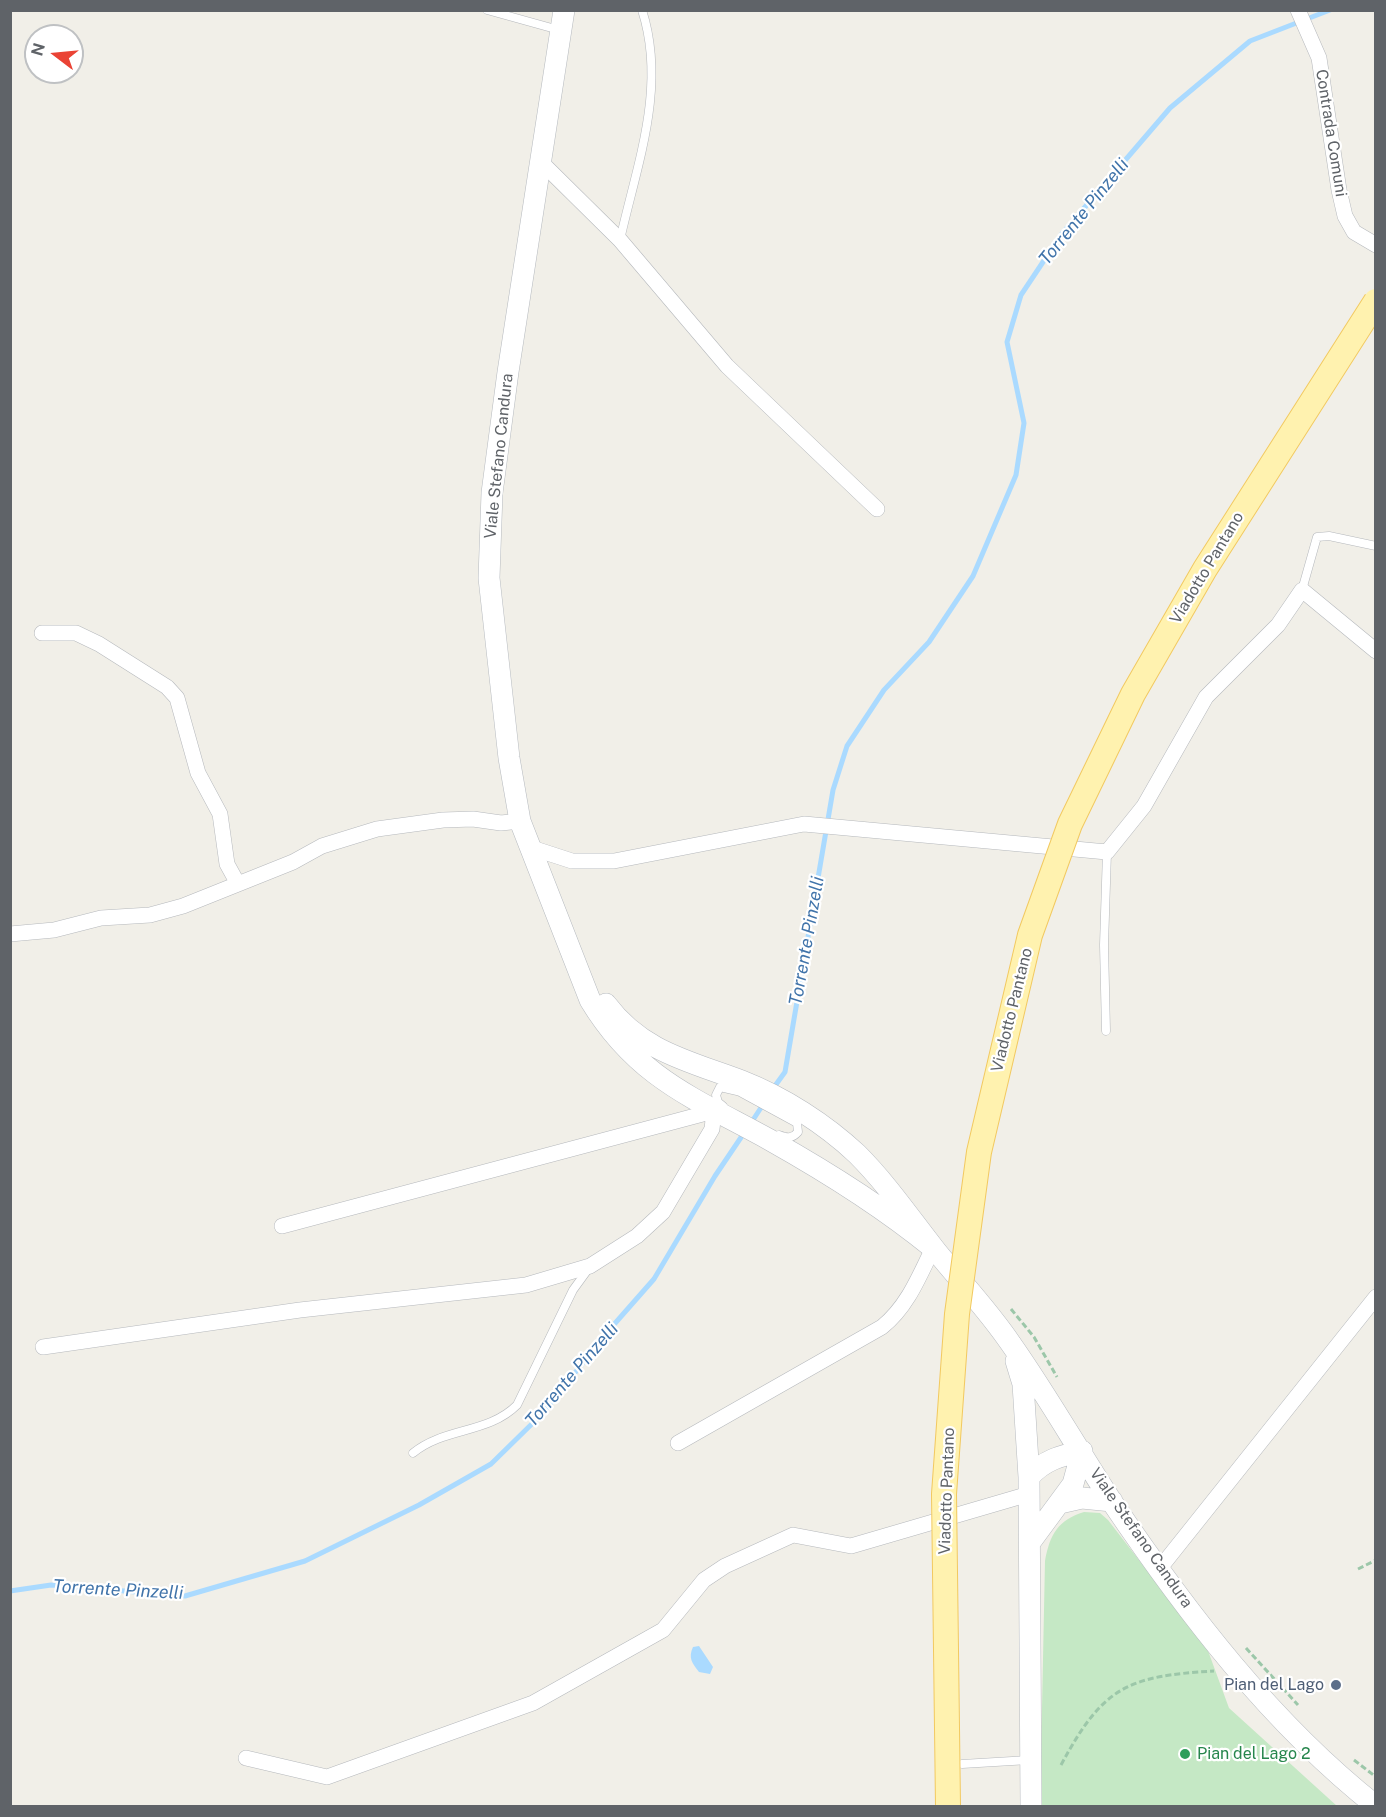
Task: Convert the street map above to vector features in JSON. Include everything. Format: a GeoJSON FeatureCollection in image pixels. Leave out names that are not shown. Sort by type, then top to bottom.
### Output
{"type":"FeatureCollection","features":[{"type":"Feature","properties":{"kind":"main road","name":"Viale Stefano Candura"},"geometry":{"type":"LineString","coordinates":[[562,21],[508,372],[490,531],[492,614],[509,758],[520,821],[577,966],[601,1017],[628,1050],[659,1079],[748,1124],[870,1201],[933,1248]]}},
{"type":"Feature","properties":{"kind":"main road","name":"Viadotto Pantano"},"geometry":{"type":"LineString","coordinates":[[948,1806],[944,1494],[957,1314],[979,1152],[1030,935],[1070,824],[1132,694],[1205,569],[1376,301]]}},
{"type":"Feature","properties":{"kind":"main road","name":"Viale Stefano Candura"},"geometry":{"type":"LineString","coordinates":[[577,966],[616,1017],[650,1046],[781,1107],[812,1118],[854,1151],[884,1182],[933,1248],[1010,1341],[1112,1501],[1237,1670],[1270,1708],[1351,1786],[1376,1806]]}},
{"type":"Feature","properties":{"kind":"main road"},"geometry":{"type":"LineString","coordinates":[[1010,1341],[1023,1384],[1029,1485],[1031,1806]]}},
{"type":"Feature","properties":{"kind":"main road"},"geometry":{"type":"LineString","coordinates":[[1029,1485],[1040,1465],[1056,1457],[1082,1451],[1073,1484],[1044,1520],[1031,1541]]}},
{"type":"Feature","properties":{"kind":"main road"},"geometry":{"type":"LineString","coordinates":[[1060,1503],[1082,1498],[1112,1501]]}},
{"type":"Feature","properties":{"kind":"street","name":"Contrada Comuni"},"geometry":{"type":"LineString","coordinates":[[1298,10],[1319,58],[1345,216],[1354,232],[1376,245]]}},
{"type":"Feature","properties":{"kind":"street"},"geometry":{"type":"LineString","coordinates":[[540,161],[620,240],[727,366],[877,509]]}},
{"type":"Feature","properties":{"kind":"street"},"geometry":{"type":"LineString","coordinates":[[529,847],[572,861],[614,861],[804,824],[1107,852],[1144,806],[1206,697],[1278,625],[1302,590],[1376,651]]}},
{"type":"Feature","properties":{"kind":"street"},"geometry":{"type":"LineString","coordinates":[[42,633],[76,633],[99,644],[167,687],[177,698],[198,773],[220,814],[227,864],[237,884]]}},
{"type":"Feature","properties":{"kind":"street"},"geometry":{"type":"LineString","coordinates":[[10,934],[54,930],[100,918],[150,915],[183,906],[293,862],[322,846],[377,829],[443,820],[473,819],[501,823],[520,821]]}},
{"type":"Feature","properties":{"kind":"street"},"geometry":{"type":"LineString","coordinates":[[282,1226],[748,1124]]}},
{"type":"Feature","properties":{"kind":"street"},"geometry":{"type":"LineString","coordinates":[[43,1347],[300,1310],[526,1285],[590,1266],[637,1236],[663,1212],[712,1129],[748,1124]]}},
{"type":"Feature","properties":{"kind":"street"},"geometry":{"type":"LineString","coordinates":[[678,1443],[882,1327],[897,1315],[933,1248]]}},
{"type":"Feature","properties":{"kind":"street"},"geometry":{"type":"LineString","coordinates":[[1160,1568],[1376,1297]]}},
{"type":"Feature","properties":{"kind":"street"},"geometry":{"type":"LineString","coordinates":[[246,1758],[327,1777],[533,1703],[663,1630],[704,1580],[726,1566],[793,1535],[851,1546],[1029,1485]]}},
{"type":"Feature","properties":{"kind":"lane"},"geometry":{"type":"LineString","coordinates":[[487,10],[562,21]]}},
{"type":"Feature","properties":{"kind":"lane"},"geometry":{"type":"LineString","coordinates":[[620,240],[652,100],[653,57],[642,10]]}},
{"type":"Feature","properties":{"kind":"lane"},"geometry":{"type":"LineString","coordinates":[[1302,590],[1317,537],[1329,536],[1376,546]]}},
{"type":"Feature","properties":{"kind":"lane"},"geometry":{"type":"LineString","coordinates":[[1107,852],[1104,945],[1107,1031]]}},
{"type":"Feature","properties":{"kind":"lane"},"geometry":{"type":"LineString","coordinates":[[748,1090],[720,1087],[716,1095],[718,1102],[748,1124],[788,1138],[798,1132],[797,1123],[781,1107]]}},
{"type":"Feature","properties":{"kind":"lane"},"geometry":{"type":"LineString","coordinates":[[413,1453],[424,1444],[444,1435],[488,1425],[505,1417],[517,1405],[573,1290],[590,1266]]}},
{"type":"Feature","properties":{"kind":"lane"},"geometry":{"type":"LineString","coordinates":[[962,1764],[1031,1760]]}},
{"type":"Feature","properties":{"kind":"path"},"geometry":{"type":"LineString","coordinates":[[1358,1569],[1376,1560]]}},
{"type":"Feature","properties":{"kind":"path"},"geometry":{"type":"LineString","coordinates":[[1241,1644],[1300,1708]]}},
{"type":"Feature","properties":{"kind":"path"},"geometry":{"type":"LineString","coordinates":[[1061,1765],[1080,1730],[1100,1705],[1125,1688],[1158,1675],[1237,1670]]}},
{"type":"Feature","properties":{"kind":"path"},"geometry":{"type":"LineString","coordinates":[[1348,1755],[1376,1777]]}},
{"type":"Feature","properties":{"kind":"green space"},"geometry":{"type":"Polygon","coordinates":[[[1084,1512],[1100,1513],[1108,1520],[1207,1648],[1229,1708],[1337,1806],[1040,1806],[1045,1561],[1057,1529],[1068,1519],[1084,1512]]]}},
{"type":"Feature","properties":{"kind":"water"},"geometry":{"type":"Polygon","coordinates":[[[699,1646],[713,1667],[710,1674],[699,1672],[694,1666],[691,1654],[693,1647],[699,1646]]]}},
{"type":"Feature","properties":{"kind":"waterway","name":"Torrente Pinzelli"},"geometry":{"type":"LineString","coordinates":[[772,1090],[785,1072],[833,790],[847,746],[884,690],[929,642],[973,576],[1016,475],[1024,423],[1007,342],[1021,295],[1061,235],[1170,108],[1250,41],[1330,10]]}},
{"type":"Feature","properties":{"kind":"waterway","name":"Torrente Pinzelli"},"geometry":{"type":"LineString","coordinates":[[751,1123],[764,1103]]}},
{"type":"Feature","properties":{"kind":"waterway","name":"Torrente Pinzelli"},"geometry":{"type":"LineString","coordinates":[[10,1591],[51,1585],[185,1596],[305,1561],[419,1505],[491,1464],[542,1414],[610,1329],[654,1279],[715,1176],[746,1130]]}},
{"type":"Feature","properties":{"kind":"place","name":"Pian del Lago"},"geometry":{"type":"Point","coordinates":[1336,1685]}},
{"type":"Feature","properties":{"kind":"place","name":"Pian del Lago 2"},"geometry":{"type":"Point","coordinates":[1185,1754]}}]}
